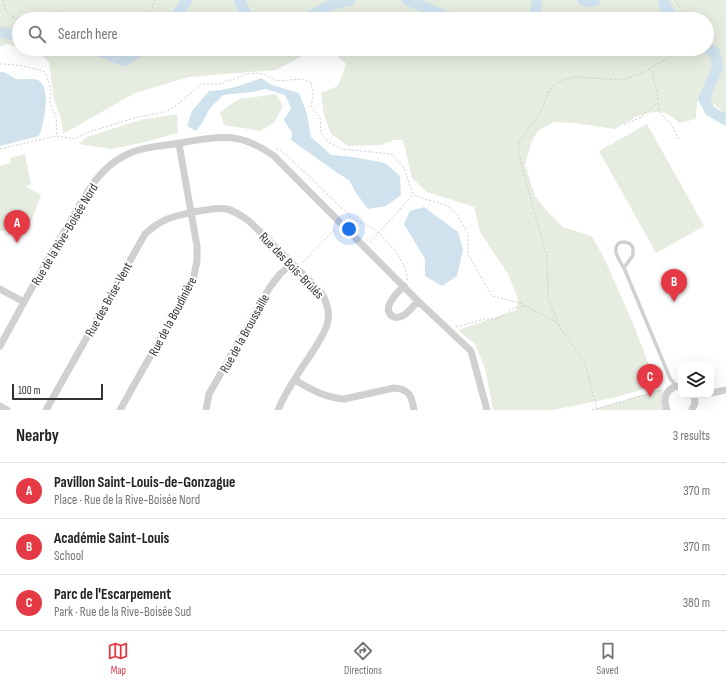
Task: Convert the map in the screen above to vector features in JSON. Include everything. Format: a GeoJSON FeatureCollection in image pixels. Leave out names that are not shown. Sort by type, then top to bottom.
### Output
{"type":"FeatureCollection","features":[{"type":"Feature","properties":{"kind":"street","name":"Rue de la Rive-Boisée Nord"},"geometry":{"type":"LineString","coordinates":[[0,346],[82,200],[101,174],[126,155],[143,150],[210,138],[229,137],[246,140],[271,153],[418,301],[471,351],[487,410]]}},
{"type":"Feature","properties":{"kind":"street","name":"Rue de la Boudinière"},"geometry":{"type":"LineString","coordinates":[[120,410],[192,280],[196,270],[197,253],[179,144]]}},
{"type":"Feature","properties":{"kind":"street","name":"Rue des Bois-Brûlés"},"geometry":{"type":"LineString","coordinates":[[191,213],[215,208],[227,209],[237,213],[249,221],[320,291],[326,300],[328,320],[324,332],[278,410]]}},
{"type":"Feature","properties":{"kind":"street","name":"Rue des Brise-Vent"},"geometry":{"type":"LineString","coordinates":[[46,410],[145,234],[153,226],[174,215],[191,213]]}},
{"type":"Feature","properties":{"kind":"street","name":"Rue de la Broussaille"},"geometry":{"type":"LineString","coordinates":[[206,410],[209,394],[270,287],[280,274],[295,266]]}},
{"type":"Feature","properties":{"kind":"street"},"geometry":{"type":"LineString","coordinates":[[404,286],[392,298],[389,306],[390,313],[398,318],[403,316],[418,301]]}},
{"type":"Feature","properties":{"kind":"street"},"geometry":{"type":"LineString","coordinates":[[0,289],[24,302]]}},
{"type":"Feature","properties":{"kind":"street"},"geometry":{"type":"LineString","coordinates":[[295,380],[309,388],[336,398],[344,399],[394,388],[400,389],[406,391],[409,395],[412,400],[414,410]]}},
{"type":"Feature","properties":{"kind":"street"},"geometry":{"type":"LineString","coordinates":[[667,410],[664,403],[666,395],[670,389],[678,386]]}},
{"type":"Feature","properties":{"kind":"street"},"geometry":{"type":"LineString","coordinates":[[714,392],[726,390]]}},
{"type":"Feature","properties":{"kind":"street"},"geometry":{"type":"LineString","coordinates":[[692,410],[695,403],[695,398]]}},
{"type":"Feature","properties":{"kind":"street"},"geometry":{"type":"LineString","coordinates":[[0,406],[7,410]]}},
{"type":"Feature","properties":{"kind":"lane"},"geometry":{"type":"LineString","coordinates":[[624,268],[633,255],[634,248],[631,244],[623,242],[619,243],[615,249],[616,253],[624,268],[670,378],[678,385]]}},
{"type":"Feature","properties":{"kind":"path"},"geometry":{"type":"LineString","coordinates":[[3,0],[8,14],[12,17]]}},
{"type":"Feature","properties":{"kind":"path"},"geometry":{"type":"LineString","coordinates":[[148,12],[152,9],[156,0]]}},
{"type":"Feature","properties":{"kind":"path"},"geometry":{"type":"LineString","coordinates":[[676,0],[684,12]]}},
{"type":"Feature","properties":{"kind":"path"},"geometry":{"type":"LineString","coordinates":[[562,330],[548,300],[547,257],[521,163],[518,149],[520,140],[540,114],[549,91],[555,84],[562,80],[575,77],[613,78],[624,80],[637,75],[672,56]]}},
{"type":"Feature","properties":{"kind":"path"},"geometry":{"type":"LineString","coordinates":[[0,64],[11,64],[34,68],[45,72],[51,89],[52,97],[50,102],[56,116],[57,136]]}},
{"type":"Feature","properties":{"kind":"path"},"geometry":{"type":"LineString","coordinates":[[650,68],[658,93],[659,112],[671,124],[679,139]]}},
{"type":"Feature","properties":{"kind":"path"},"geometry":{"type":"LineString","coordinates":[[0,149],[57,136],[74,139],[90,132],[138,117],[165,112],[173,108],[202,84],[222,84],[226,81],[246,74],[258,73],[266,75],[276,81],[303,78],[311,83],[313,95],[311,107],[320,117],[321,133],[328,142],[342,149],[391,154],[404,168],[413,195]]}},
{"type":"Feature","properties":{"kind":"path"},"geometry":{"type":"LineString","coordinates":[[624,124],[642,117],[644,113],[658,103]]}},
{"type":"Feature","properties":{"kind":"path"},"geometry":{"type":"LineString","coordinates":[[271,153],[275,149],[283,152],[351,217],[371,227],[378,233],[397,254],[404,266],[407,273],[406,283],[404,286]]}},
{"type":"Feature","properties":{"kind":"path"},"geometry":{"type":"LineString","coordinates":[[365,247],[413,195]]}},
{"type":"Feature","properties":{"kind":"path"},"geometry":{"type":"LineString","coordinates":[[413,195],[448,206],[458,216],[468,234],[468,254],[492,296],[520,302],[555,321],[585,362],[597,409]]}},
{"type":"Feature","properties":{"kind":"path"},"geometry":{"type":"LineString","coordinates":[[295,266],[341,223]]}},
{"type":"Feature","properties":{"kind":"path"},"geometry":{"type":"LineString","coordinates":[[447,329],[485,319],[494,319],[504,315],[514,308],[527,306]]}},
{"type":"Feature","properties":{"kind":"path"},"geometry":{"type":"LineString","coordinates":[[592,410],[661,389],[666,395]]}},
{"type":"Feature","properties":{"kind":"shaded area"},"geometry":{"type":"Polygon","coordinates":[[[0,0],[726,0],[726,114],[709,100],[697,101],[696,119],[679,123],[667,114],[660,112],[647,113],[615,129],[575,123],[554,122],[538,131],[532,140],[525,165],[535,196],[546,210],[563,227],[591,236],[597,245],[634,326],[656,383],[646,388],[617,397],[553,410],[493,410],[485,368],[475,344],[458,330],[517,310],[518,298],[508,274],[480,232],[474,207],[427,192],[412,178],[403,140],[394,140],[381,145],[348,146],[331,134],[324,115],[321,93],[338,86],[346,64],[338,56],[714,56],[714,12],[12,12],[12,45],[6,44],[0,47],[0,0]]]}},
{"type":"Feature","properties":{"kind":"shaded area"},"geometry":{"type":"Polygon","coordinates":[[[42,56],[303,56],[276,70],[189,77],[135,93],[63,134],[61,118],[54,100],[49,62],[42,56]]]}},
{"type":"Feature","properties":{"kind":"shaded area"},"geometry":{"type":"Polygon","coordinates":[[[276,94],[283,106],[274,123],[260,131],[224,125],[220,112],[239,99],[276,94]]]}},
{"type":"Feature","properties":{"kind":"shaded area"},"geometry":{"type":"Polygon","coordinates":[[[177,114],[178,133],[112,149],[79,144],[87,137],[140,120],[177,114]]]}},
{"type":"Feature","properties":{"kind":"shaded area"},"geometry":{"type":"Polygon","coordinates":[[[647,124],[704,226],[656,253],[599,151],[647,124]]]}},
{"type":"Feature","properties":{"kind":"shaded area"},"geometry":{"type":"Polygon","coordinates":[[[25,154],[31,185],[25,186],[41,195],[31,222],[15,235],[15,228],[0,231],[0,166],[11,163],[10,158],[25,154]]]}},
{"type":"Feature","properties":{"kind":"shaded area"},"geometry":{"type":"Polygon","coordinates":[[[661,389],[666,395],[667,410],[592,410],[661,389]]]}},
{"type":"Feature","properties":{"kind":"water"},"geometry":{"type":"Polygon","coordinates":[[[0,72],[6,73],[17,79],[38,80],[42,84],[45,90],[46,106],[39,136],[0,146],[0,72]]]}},
{"type":"Feature","properties":{"kind":"water"},"geometry":{"type":"Polygon","coordinates":[[[261,78],[272,85],[299,93],[307,114],[311,137],[331,155],[353,157],[385,163],[400,176],[401,195],[386,206],[368,209],[356,193],[349,180],[291,140],[292,133],[284,120],[291,108],[285,95],[266,89],[223,95],[210,108],[196,131],[187,126],[192,111],[209,91],[236,87],[261,78]]]}},
{"type":"Feature","properties":{"kind":"water"},"geometry":{"type":"Polygon","coordinates":[[[424,207],[458,232],[463,249],[457,276],[442,286],[425,276],[425,259],[404,224],[410,211],[424,207]]]}},
{"type":"Feature","properties":{"kind":"waterway"},"geometry":{"type":"LineString","coordinates":[[179,12],[187,0]]}},
{"type":"Feature","properties":{"kind":"waterway"},"geometry":{"type":"LineString","coordinates":[[239,0],[245,12]]}},
{"type":"Feature","properties":{"kind":"waterway"},"geometry":{"type":"LineString","coordinates":[[318,12],[331,5],[350,0]]}},
{"type":"Feature","properties":{"kind":"waterway"},"geometry":{"type":"LineString","coordinates":[[407,0],[436,12]]}},
{"type":"Feature","properties":{"kind":"waterway"},"geometry":{"type":"LineString","coordinates":[[535,12],[537,0]]}},
{"type":"Feature","properties":{"kind":"waterway"},"geometry":{"type":"LineString","coordinates":[[583,0],[588,2],[595,0]]}},
{"type":"Feature","properties":{"kind":"waterway"},"geometry":{"type":"LineString","coordinates":[[664,0],[665,6],[669,12]]}},
{"type":"Feature","properties":{"kind":"waterway"},"geometry":{"type":"LineString","coordinates":[[0,32],[12,35]]}},
{"type":"Feature","properties":{"kind":"waterway"},"geometry":{"type":"LineString","coordinates":[[714,51],[718,66],[704,99],[710,111],[726,120]]}},
{"type":"Feature","properties":{"kind":"waterway"},"geometry":{"type":"LineString","coordinates":[[111,56],[124,61],[131,56]]}},
{"type":"Feature","properties":{"kind":"place","name":"Pavillon Saint-Louis-de-Gonzague"},"geometry":{"type":"Point","coordinates":[17,243]}},
{"type":"Feature","properties":{"kind":"place","name":"Académie Saint-Louis"},"geometry":{"type":"Point","coordinates":[674,302]}},
{"type":"Feature","properties":{"kind":"place","name":"Parc de l'Escarpement"},"geometry":{"type":"Point","coordinates":[650,397]}}]}
